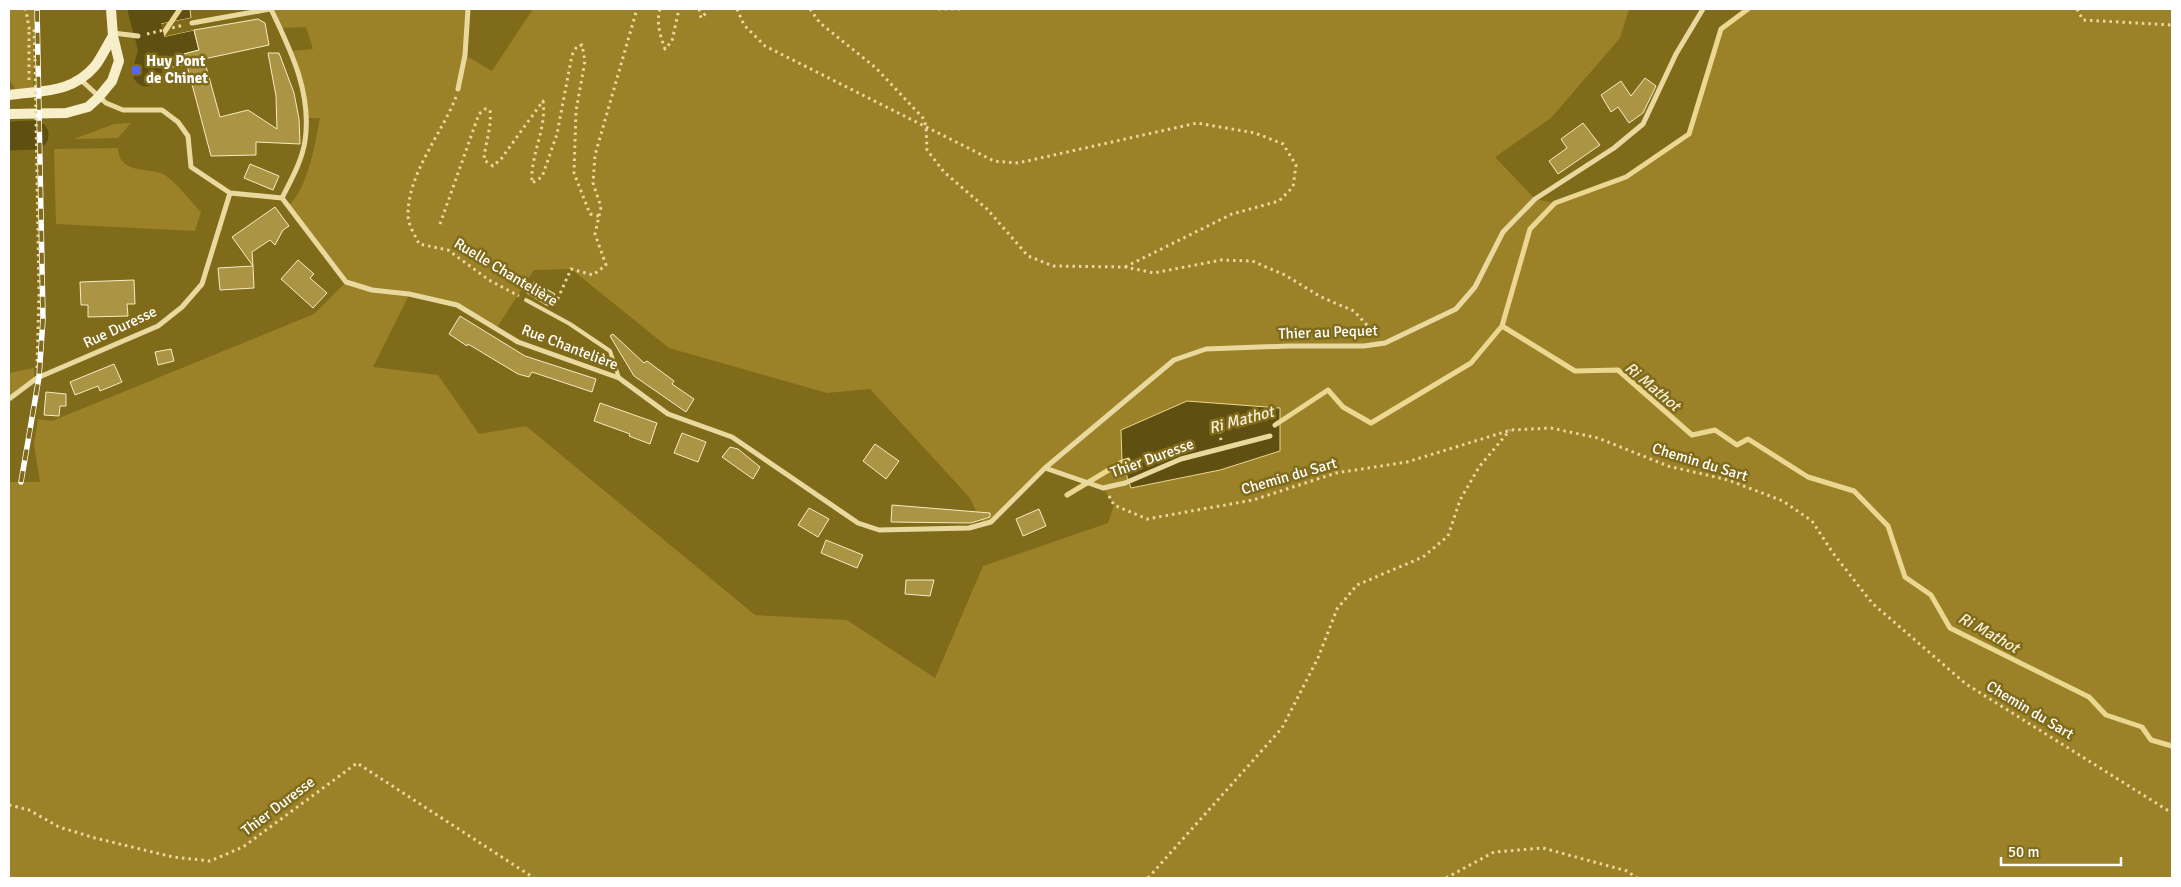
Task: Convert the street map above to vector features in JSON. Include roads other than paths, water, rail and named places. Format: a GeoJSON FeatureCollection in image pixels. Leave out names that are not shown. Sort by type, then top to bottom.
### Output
{"type":"FeatureCollection","features":[{"type":"Feature","properties":{"kind":"main road"},"geometry":{"type":"LineString","coordinates":[[9,114],[66,113],[88,107],[98,98],[112,81],[119,61],[113,34],[112,9]]}},
{"type":"Feature","properties":{"kind":"main road"},"geometry":{"type":"LineString","coordinates":[[9,96],[67,87],[81,80],[96,64],[113,34]]}},
{"type":"Feature","properties":{"kind":"street"},"geometry":{"type":"LineString","coordinates":[[81,80],[98,98],[123,110],[162,110],[178,122],[188,136],[192,167],[230,192],[282,198],[296,171],[305,142],[305,103],[295,61],[271,9],[192,23]]}},
{"type":"Feature","properties":{"kind":"street"},"geometry":{"type":"LineString","coordinates":[[458,89],[465,55],[468,9]]}},
{"type":"Feature","properties":{"kind":"street","name":"Thier au Pequet"},"geometry":{"type":"LineString","coordinates":[[1045,468],[1174,360],[1206,349],[1364,346],[1385,343],[1456,309],[1475,287],[1503,232],[1535,199],[1614,148],[1643,124],[1676,54],[1703,9]]}},
{"type":"Feature","properties":{"kind":"street"},"geometry":{"type":"LineString","coordinates":[[113,34],[138,36]]}},
{"type":"Feature","properties":{"kind":"street","name":"Rue Duresse"},"geometry":{"type":"LineString","coordinates":[[9,399],[37,378],[158,326],[182,307],[202,284],[230,192]]}},
{"type":"Feature","properties":{"kind":"street","name":"Rue Chantelière"},"geometry":{"type":"LineString","coordinates":[[282,198],[346,282],[372,290],[409,294],[457,306],[518,342],[619,378],[668,414],[732,437],[858,523],[879,530],[983,526],[991,522],[1004,510],[1045,468]]}},
{"type":"Feature","properties":{"kind":"street","name":"Thier Duresse"},"geometry":{"type":"LineString","coordinates":[[1045,468],[1103,488],[1125,482],[1181,459],[1270,436]]}},
{"type":"Feature","properties":{"kind":"lane","name":"Ruelle Chantelière"},"geometry":{"type":"LineString","coordinates":[[526,300],[552,314],[610,351],[619,378]]}},
{"type":"Feature","properties":{"kind":"water"},"geometry":{"type":"Polygon","coordinates":[[[132,9],[190,9],[191,18],[136,29],[132,9]]]}},
{"type":"Feature","properties":{"kind":"water"},"geometry":{"type":"Polygon","coordinates":[[[194,30],[199,50],[184,54],[187,64],[147,72],[139,42],[194,30]]]}},
{"type":"Feature","properties":{"kind":"water"},"geometry":{"type":"Polygon","coordinates":[[[1187,401],[1280,408],[1280,451],[1220,470],[1131,488],[1122,462],[1121,430],[1187,401]]]}},
{"type":"Feature","properties":{"kind":"waterway"},"geometry":{"type":"LineString","coordinates":[[142,9],[153,50],[147,72]]}},
{"type":"Feature","properties":{"kind":"waterway"},"geometry":{"type":"LineString","coordinates":[[157,43],[180,9]]}},
{"type":"Feature","properties":{"kind":"waterway"},"geometry":{"type":"LineString","coordinates":[[1502,326],[1530,229],[1555,203],[1626,177],[1689,134],[1721,29],[1748,9]]}},
{"type":"Feature","properties":{"kind":"waterway"},"geometry":{"type":"LineString","coordinates":[[9,136],[34,135]]}},
{"type":"Feature","properties":{"kind":"waterway","name":"Ri Mathot"},"geometry":{"type":"LineString","coordinates":[[1275,425],[1328,390],[1343,407],[1371,423],[1471,363],[1502,326],[1575,371],[1618,370],[1692,435],[1715,430],[1737,445],[1748,439],[1808,477],[1854,491],[1888,526],[1905,577],[1931,595],[1950,628],[2089,697],[2106,715],[2142,727],[2151,740],[2172,746]]}},
{"type":"Feature","properties":{"kind":"waterway","name":"Ri Mathot"},"geometry":{"type":"LineString","coordinates":[[1067,495],[1128,460]]}},
{"type":"Feature","properties":{"kind":"railway"},"geometry":{"type":"LineString","coordinates":[[21,482],[39,377],[43,319],[37,9]]}},
{"type":"Feature","properties":{"kind":"place","name":"Huy Pont de Chinet"},"geometry":{"type":"Point","coordinates":[136,70]}}]}
